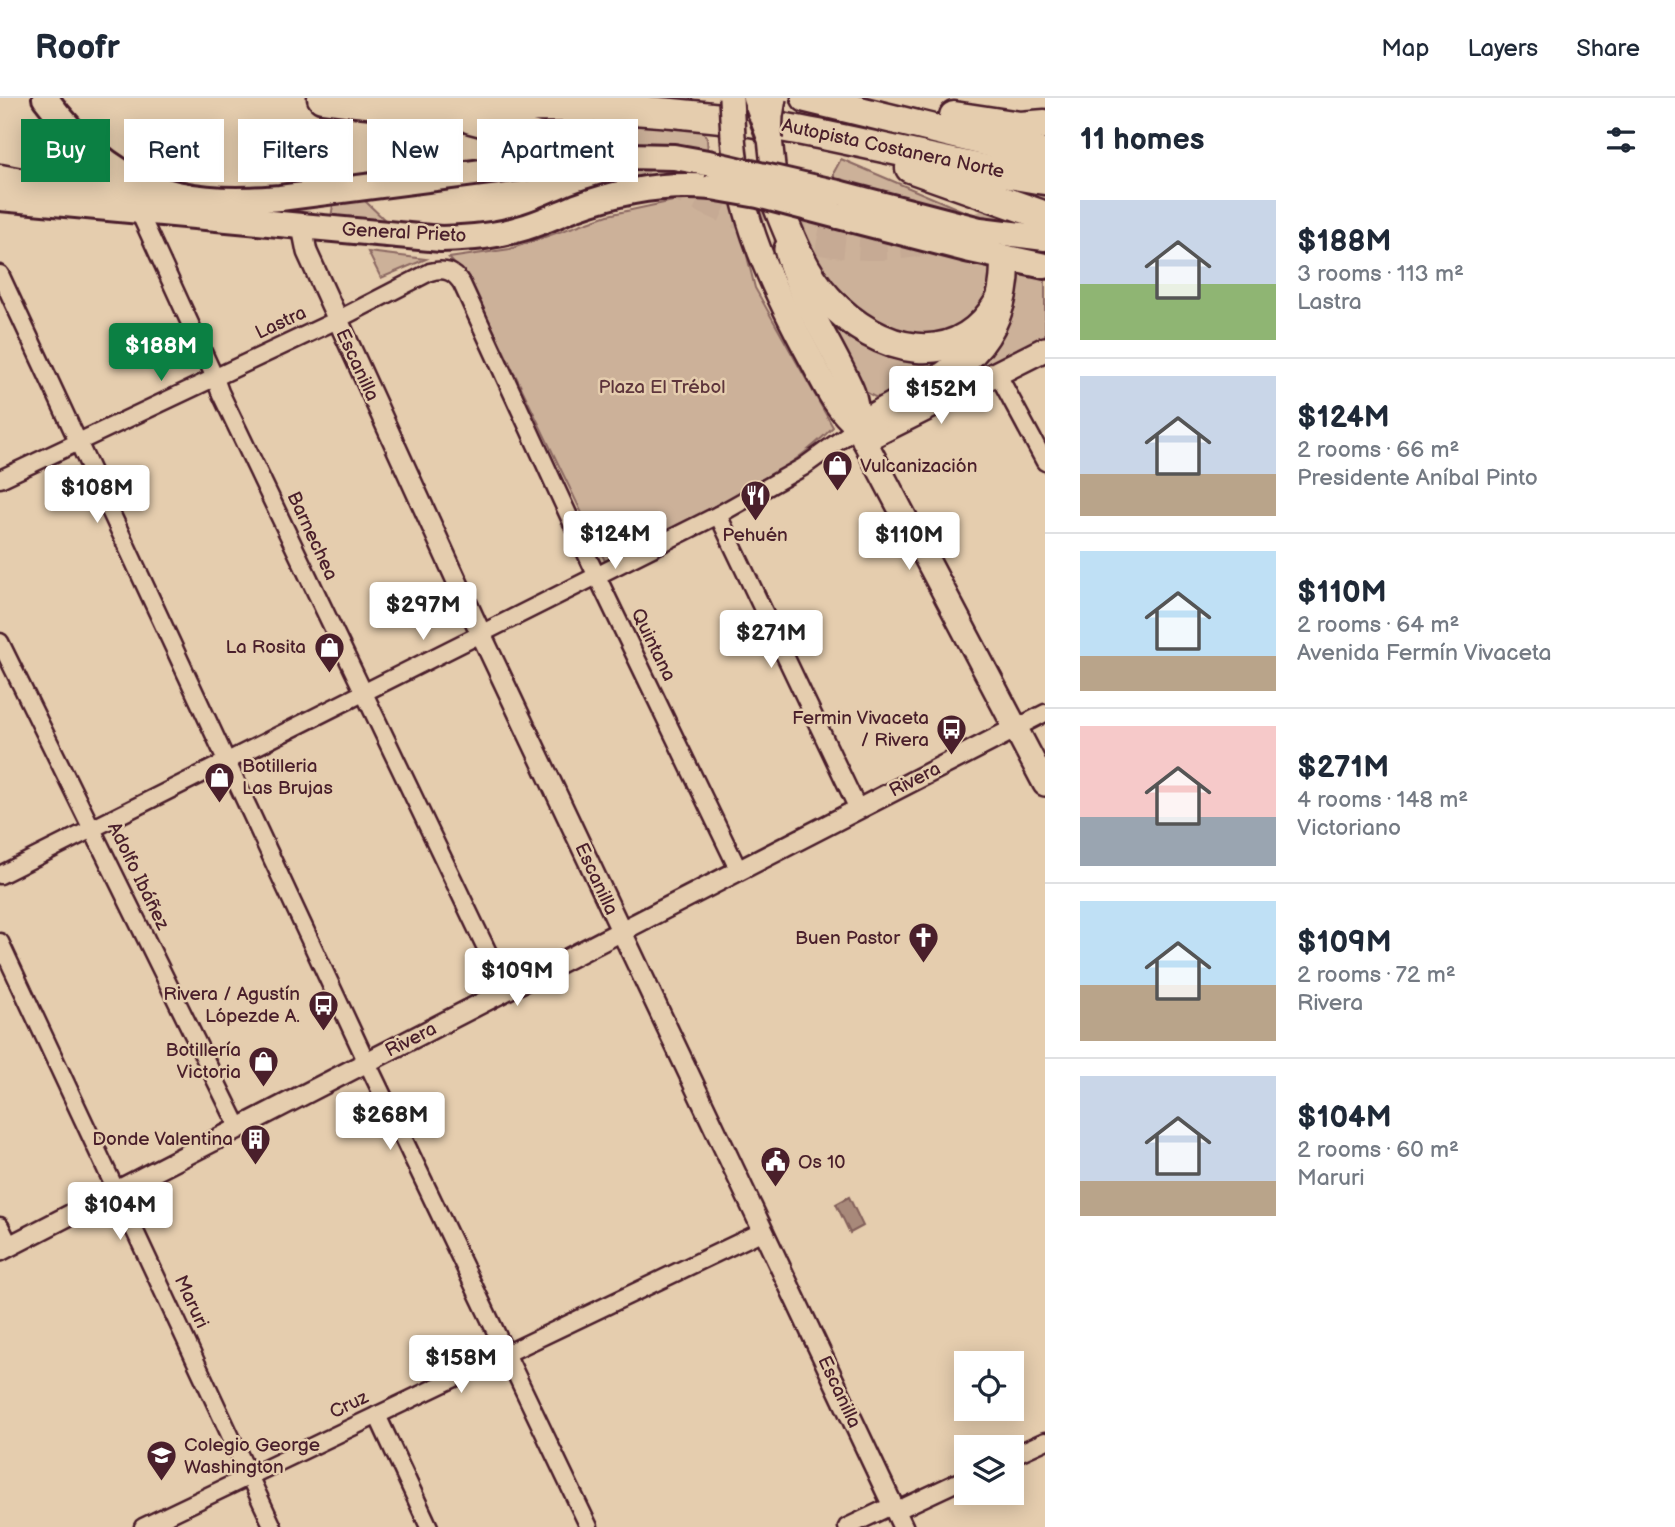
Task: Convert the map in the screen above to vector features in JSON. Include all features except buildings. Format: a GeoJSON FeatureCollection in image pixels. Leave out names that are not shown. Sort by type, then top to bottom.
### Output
{"type":"FeatureCollection","features":[{"type":"Feature","properties":{"kind":"highway","name":"Autopista Costanera Norte"},"geometry":{"type":"LineString","coordinates":[[322,98],[410,107],[567,107],[763,122],[970,167],[1045,180]]}},
{"type":"Feature","properties":{"kind":"highway","name":"Autopista Costanera Norte"},"geometry":{"type":"LineString","coordinates":[[806,98],[996,144],[1045,153]]}},
{"type":"Feature","properties":{"kind":"highway"},"geometry":{"type":"LineString","coordinates":[[410,107],[477,120]]}},
{"type":"Feature","properties":{"kind":"highway"},"geometry":{"type":"LineString","coordinates":[[865,111],[921,112],[1020,126],[1045,124]]}},
{"type":"Feature","properties":{"kind":"highway"},"geometry":{"type":"LineString","coordinates":[[836,137],[1043,226]]}},
{"type":"Feature","properties":{"kind":"highway"},"geometry":{"type":"LineString","coordinates":[[932,177],[968,195],[987,212]]}},
{"type":"Feature","properties":{"kind":"highway"},"geometry":{"type":"LineString","coordinates":[[0,180],[187,198]]}},
{"type":"Feature","properties":{"kind":"highway"},"geometry":{"type":"LineString","coordinates":[[777,204],[799,254],[827,298],[850,319],[894,344],[922,349],[950,345],[983,325],[999,302]]}},
{"type":"Feature","properties":{"kind":"highway"},"geometry":{"type":"LineString","coordinates":[[861,434],[965,361],[986,337],[1005,280],[1005,265]]}},
{"type":"Feature","properties":{"kind":"main road"},"geometry":{"type":"LineString","coordinates":[[731,98],[738,173],[770,281],[836,405],[861,434],[1045,784]]}},
{"type":"Feature","properties":{"kind":"main road"},"geometry":{"type":"LineString","coordinates":[[755,98],[771,142]]}},
{"type":"Feature","properties":{"kind":"main road"},"geometry":{"type":"LineString","coordinates":[[774,98],[771,142],[783,237],[809,309],[853,393],[861,434]]}},
{"type":"Feature","properties":{"kind":"main road","name":"General Prieto"},"geometry":{"type":"LineString","coordinates":[[48,102],[83,142],[117,168],[153,188],[187,198],[240,201],[627,156],[674,158],[758,195],[838,204],[980,230],[1043,226]]}},
{"type":"Feature","properties":{"kind":"main road","name":"General Prieto"},"geometry":{"type":"LineString","coordinates":[[0,198],[427,239],[470,238],[526,227],[576,207],[710,175]]}},
{"type":"Feature","properties":{"kind":"main road"},"geometry":{"type":"LineString","coordinates":[[309,227],[319,211],[323,193]]}},
{"type":"Feature","properties":{"kind":"main road","name":"General Prieto"},"geometry":{"type":"LineString","coordinates":[[838,204],[966,249],[1045,266]]}},
{"type":"Feature","properties":{"kind":"main road"},"geometry":{"type":"LineString","coordinates":[[861,434],[1045,349]]}},
{"type":"Feature","properties":{"kind":"street","name":"Barnechea"},"geometry":{"type":"LineString","coordinates":[[139,212],[220,392],[506,990]]}},
{"type":"Feature","properties":{"kind":"street","name":"Escanilla"},"geometry":{"type":"LineString","coordinates":[[309,227],[304,237],[305,247],[337,320],[481,634],[903,1527]]}},
{"type":"Feature","properties":{"kind":"street","name":"Lastra"},"geometry":{"type":"LineString","coordinates":[[0,480],[436,271],[451,272],[462,284]]}},
{"type":"Feature","properties":{"kind":"street"},"geometry":{"type":"LineString","coordinates":[[0,274],[367,1062],[589,1527]]}},
{"type":"Feature","properties":{"kind":"street","name":"Quintana"},"geometry":{"type":"LineString","coordinates":[[462,284],[597,576],[739,871]]}},
{"type":"Feature","properties":{"kind":"street"},"geometry":{"type":"LineString","coordinates":[[997,373],[1045,461]]}},
{"type":"Feature","properties":{"kind":"street"},"geometry":{"type":"LineString","coordinates":[[0,875],[718,516],[861,434]]}},
{"type":"Feature","properties":{"kind":"street"},"geometry":{"type":"LineString","coordinates":[[718,516],[858,809]]}},
{"type":"Feature","properties":{"kind":"street","name":"Adolfo Ibáñez"},"geometry":{"type":"LineString","coordinates":[[0,642],[239,1128]]}},
{"type":"Feature","properties":{"kind":"street","name":"Rivera"},"geometry":{"type":"LineString","coordinates":[[5,1249],[1045,713]]}},
{"type":"Feature","properties":{"kind":"street","name":"Maruri"},"geometry":{"type":"LineString","coordinates":[[0,942],[273,1527]]}},
{"type":"Feature","properties":{"kind":"street"},"geometry":{"type":"LineString","coordinates":[[0,1226],[5,1249]]}},
{"type":"Feature","properties":{"kind":"street","name":"Cruz"},"geometry":{"type":"LineString","coordinates":[[143,1527],[763,1231]]}},
{"type":"Feature","properties":{"kind":"street"},"geometry":{"type":"LineString","coordinates":[[377,1415],[429,1527]]}},
{"type":"Feature","properties":{"kind":"street"},"geometry":{"type":"LineString","coordinates":[[1024,1451],[1045,1441]]}},
{"type":"Feature","properties":{"kind":"street"},"geometry":{"type":"LineString","coordinates":[[847,1527],[884,1509],[904,1507],[954,1484]]}},
{"type":"Feature","properties":{"kind":"green space"},"geometry":{"type":"Polygon","coordinates":[[[638,125],[702,130],[707,138],[708,153],[638,156],[638,125]]]}},
{"type":"Feature","properties":{"kind":"green space"},"geometry":{"type":"Polygon","coordinates":[[[841,159],[975,216],[1015,226],[834,182],[834,172],[841,159]]]}},
{"type":"Feature","properties":{"kind":"green space","name":"Plaza El Trébol"},"geometry":{"type":"Polygon","coordinates":[[[687,198],[733,200],[755,288],[833,427],[784,468],[755,486],[605,561],[469,279],[449,258],[510,249],[608,215],[687,198]]]}},
{"type":"Feature","properties":{"kind":"green space"},"geometry":{"type":"Polygon","coordinates":[[[363,199],[387,222],[397,225],[331,218],[335,203],[363,199]]]}},
{"type":"Feature","properties":{"kind":"green space"},"geometry":{"type":"Polygon","coordinates":[[[798,215],[1001,262],[994,304],[930,344],[845,307],[805,242],[798,215]]]}},
{"type":"Feature","properties":{"kind":"green space"},"geometry":{"type":"Polygon","coordinates":[[[368,252],[426,259],[381,278],[368,252]]]}},
{"type":"Feature","properties":{"kind":"green space"},"geometry":{"type":"Polygon","coordinates":[[[1019,267],[1045,272],[1045,342],[880,424],[954,381],[976,365],[994,346],[1008,324],[1017,298],[1019,267]]]}},
{"type":"Feature","properties":{"kind":"green space"},"geometry":{"type":"Polygon","coordinates":[[[812,296],[956,358],[889,396],[875,397],[866,392],[812,296]]]}},
{"type":"Feature","properties":{"kind":"shaded area"},"geometry":{"type":"Polygon","coordinates":[[[849,1197],[863,1226],[850,1233],[836,1204],[849,1197]]]}},
{"type":"Feature","properties":{"kind":"tunnel"},"geometry":{"type":"LineString","coordinates":[[638,171],[764,225],[836,243],[873,246],[910,244],[981,226],[1014,209],[1045,188]]}},
{"type":"Feature","properties":{"kind":"place","name":"Vulcanización"},"geometry":{"type":"Point","coordinates":[837,493]}},
{"type":"Feature","properties":{"kind":"place","name":"Pehuén"},"geometry":{"type":"Point","coordinates":[755,523]}},
{"type":"Feature","properties":{"kind":"place","name":"La Rosita"},"geometry":{"type":"Point","coordinates":[329,674]}},
{"type":"Feature","properties":{"kind":"place","name":"Fermin Vivaceta / Rivera"},"geometry":{"type":"Point","coordinates":[952,756]}},
{"type":"Feature","properties":{"kind":"place","name":"Botilleria Las Brujas"},"geometry":{"type":"Point","coordinates":[219,804]}},
{"type":"Feature","properties":{"kind":"place","name":"Buen Pastor"},"geometry":{"type":"Point","coordinates":[923,965]}},
{"type":"Feature","properties":{"kind":"place","name":"Rivera / Agustín Lópezde A."},"geometry":{"type":"Point","coordinates":[323,1032]}},
{"type":"Feature","properties":{"kind":"place","name":"Botillería Victoria"},"geometry":{"type":"Point","coordinates":[264,1088]}},
{"type":"Feature","properties":{"kind":"place","name":"Donde Valentina"},"geometry":{"type":"Point","coordinates":[256,1166]}},
{"type":"Feature","properties":{"kind":"place","name":"Os 10"},"geometry":{"type":"Point","coordinates":[775,1189]}},
{"type":"Feature","properties":{"kind":"place","name":"Colegio George Washington"},"geometry":{"type":"Point","coordinates":[161,1483]}}]}
